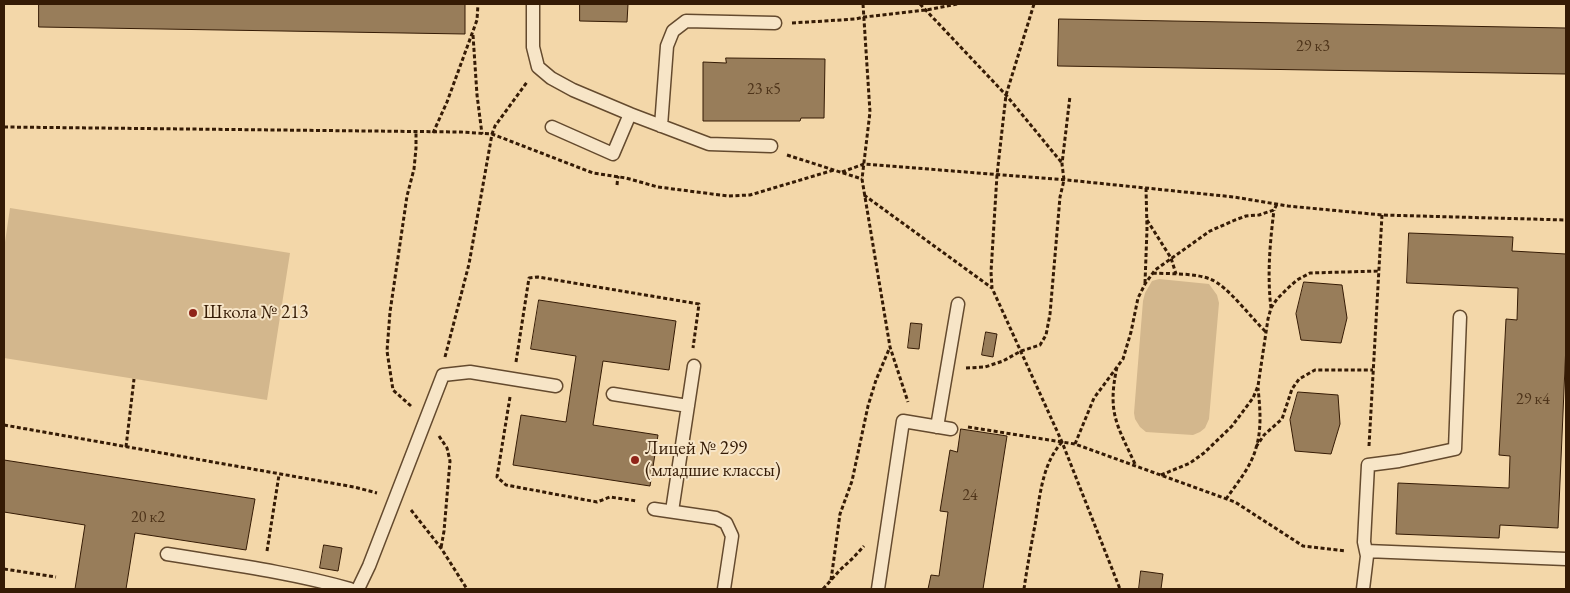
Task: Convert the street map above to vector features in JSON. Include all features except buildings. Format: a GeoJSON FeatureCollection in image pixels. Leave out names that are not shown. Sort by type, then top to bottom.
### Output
{"type":"FeatureCollection","features":[{"type":"Feature","properties":{"kind":"lane"},"geometry":{"type":"LineString","coordinates":[[534,4],[533,47],[538,67],[551,78],[573,90],[630,114],[709,144],[771,146]]}},
{"type":"Feature","properties":{"kind":"lane"},"geometry":{"type":"LineString","coordinates":[[661,126],[666,46],[673,32],[686,21],[775,24]]}},
{"type":"Feature","properties":{"kind":"lane"},"geometry":{"type":"LineString","coordinates":[[552,126],[613,154],[630,114]]}},
{"type":"Feature","properties":{"kind":"lane"},"geometry":{"type":"LineString","coordinates":[[937,427],[958,304]]}},
{"type":"Feature","properties":{"kind":"lane"},"geometry":{"type":"LineString","coordinates":[[1363,589],[1366,553],[1364,542],[1368,465],[1399,461],[1455,449],[1460,317]]}},
{"type":"Feature","properties":{"kind":"lane"},"geometry":{"type":"LineString","coordinates":[[672,511],[694,366]]}},
{"type":"Feature","properties":{"kind":"lane"},"geometry":{"type":"LineString","coordinates":[[358,589],[369,566],[443,375],[470,372],[556,386]]}},
{"type":"Feature","properties":{"kind":"lane"},"geometry":{"type":"LineString","coordinates":[[613,394],[688,406]]}},
{"type":"Feature","properties":{"kind":"lane"},"geometry":{"type":"LineString","coordinates":[[878,589],[903,422],[951,429]]}},
{"type":"Feature","properties":{"kind":"lane"},"geometry":{"type":"LineString","coordinates":[[654,509],[716,518],[726,522],[732,536],[724,589]]}},
{"type":"Feature","properties":{"kind":"lane"},"geometry":{"type":"LineString","coordinates":[[1366,553],[1566,559]]}},
{"type":"Feature","properties":{"kind":"lane"},"geometry":{"type":"LineString","coordinates":[[166,554],[320,580],[350,589]]}},
{"type":"Feature","properties":{"kind":"path"},"geometry":{"type":"LineString","coordinates":[[433,133],[447,102],[473,32],[477,20],[478,4]]}},
{"type":"Feature","properties":{"kind":"path"},"geometry":{"type":"LineString","coordinates":[[863,4],[870,112],[862,179],[890,347],[909,405],[903,422]]}},
{"type":"Feature","properties":{"kind":"path"},"geometry":{"type":"LineString","coordinates":[[920,4],[1006,95],[1062,164]]}},
{"type":"Feature","properties":{"kind":"path"},"geometry":{"type":"LineString","coordinates":[[775,24],[856,20],[864,17],[926,10],[957,4]]}},
{"type":"Feature","properties":{"kind":"path"},"geometry":{"type":"LineString","coordinates":[[1034,4],[1006,95],[997,175],[991,272],[992,288],[1062,442],[1120,589]]}},
{"type":"Feature","properties":{"kind":"path"},"geometry":{"type":"LineString","coordinates":[[473,32],[477,96],[482,134]]}},
{"type":"Feature","properties":{"kind":"path"},"geometry":{"type":"LineString","coordinates":[[443,375],[444,363],[469,264],[492,134],[495,126],[538,67]]}},
{"type":"Feature","properties":{"kind":"path"},"geometry":{"type":"LineString","coordinates":[[948,368],[985,367],[1003,361],[1021,351],[1040,345],[1046,335],[1050,314],[1060,197],[1064,180],[1062,164],[1070,96]]}},
{"type":"Feature","properties":{"kind":"path"},"geometry":{"type":"LineString","coordinates":[[4,127],[492,134],[593,173],[626,178],[658,187],[728,196],[750,195],[834,170]]}},
{"type":"Feature","properties":{"kind":"path"},"geometry":{"type":"LineString","coordinates":[[416,133],[414,169],[407,196],[390,312],[387,352],[393,390],[426,418],[447,448],[450,461],[441,548]]}},
{"type":"Feature","properties":{"kind":"path"},"geometry":{"type":"LineString","coordinates":[[771,146],[788,156],[862,179]]}},
{"type":"Feature","properties":{"kind":"path"},"geometry":{"type":"LineString","coordinates":[[842,172],[864,164],[1064,180],[1382,214],[1566,220]]}},
{"type":"Feature","properties":{"kind":"path"},"geometry":{"type":"LineString","coordinates":[[1144,284],[1147,220],[1146,188]]}},
{"type":"Feature","properties":{"kind":"path"},"geometry":{"type":"LineString","coordinates":[[864,195],[992,288]]}},
{"type":"Feature","properties":{"kind":"path"},"geometry":{"type":"LineString","coordinates":[[1256,447],[1260,415],[1258,386],[1271,308],[1270,264],[1274,210],[1277,204]]}},
{"type":"Feature","properties":{"kind":"path"},"geometry":{"type":"LineString","coordinates":[[1075,444],[1094,398],[1123,359],[1138,298],[1144,284],[1152,273],[1210,231],[1246,216],[1259,215],[1274,210]]}},
{"type":"Feature","properties":{"kind":"path"},"geometry":{"type":"LineString","coordinates":[[1368,465],[1382,214]]}},
{"type":"Feature","properties":{"kind":"path"},"geometry":{"type":"LineString","coordinates":[[1147,220],[1171,258],[1176,274]]}},
{"type":"Feature","properties":{"kind":"path"},"geometry":{"type":"LineString","coordinates":[[1271,308],[1277,299],[1297,280],[1310,273],[1379,271]]}},
{"type":"Feature","properties":{"kind":"path"},"geometry":{"type":"LineString","coordinates":[[1152,273],[1201,276],[1210,279],[1234,298],[1266,333]]}},
{"type":"Feature","properties":{"kind":"path"},"geometry":{"type":"LineString","coordinates":[[654,509],[640,501],[610,497],[596,502],[506,485],[498,477],[529,278],[538,277],[699,304],[692,358],[694,366]]}},
{"type":"Feature","properties":{"kind":"path"},"geometry":{"type":"LineString","coordinates":[[831,580],[840,514],[852,481],[873,389],[890,347]]}},
{"type":"Feature","properties":{"kind":"path"},"geometry":{"type":"LineString","coordinates":[[1117,367],[1112,396],[1116,424],[1136,466]]}},
{"type":"Feature","properties":{"kind":"path"},"geometry":{"type":"LineString","coordinates":[[1226,499],[1245,472],[1256,447],[1264,435],[1282,419],[1292,390],[1299,379],[1315,370],[1373,370]]}},
{"type":"Feature","properties":{"kind":"path"},"geometry":{"type":"LineString","coordinates":[[126,447],[134,378]]}},
{"type":"Feature","properties":{"kind":"path"},"geometry":{"type":"LineString","coordinates":[[1160,475],[1190,463],[1204,454],[1232,426],[1253,398],[1258,386]]}},
{"type":"Feature","properties":{"kind":"path"},"geometry":{"type":"LineString","coordinates":[[4,425],[354,487],[395,498]]}},
{"type":"Feature","properties":{"kind":"path"},"geometry":{"type":"LineString","coordinates":[[951,429],[959,426],[1075,444],[1226,499],[1249,511],[1304,546],[1366,553]]}},
{"type":"Feature","properties":{"kind":"path"},"geometry":{"type":"LineString","coordinates":[[1024,589],[1041,488],[1053,452],[1062,442]]}},
{"type":"Feature","properties":{"kind":"path"},"geometry":{"type":"LineString","coordinates":[[264,570],[279,475]]}},
{"type":"Feature","properties":{"kind":"path"},"geometry":{"type":"LineString","coordinates":[[411,510],[441,548],[467,589]]}},
{"type":"Feature","properties":{"kind":"path"},"geometry":{"type":"LineString","coordinates":[[823,589],[865,546]]}},
{"type":"Feature","properties":{"kind":"path"},"geometry":{"type":"LineString","coordinates":[[4,569],[56,577]]}},
{"type":"Feature","properties":{"kind":"shaded area"},"geometry":{"type":"Polygon","coordinates":[[[10,208],[290,253],[267,400],[4,358],[4,249],[10,208]]]}},
{"type":"Feature","properties":{"kind":"shaded area"},"geometry":{"type":"Polygon","coordinates":[[[1159,279],[1209,284],[1217,295],[1219,303],[1209,419],[1205,428],[1193,435],[1146,432],[1135,419],[1143,301],[1152,281],[1159,279]]]}},
{"type":"Feature","properties":{"kind":"place","name":"Школа № 213"},"geometry":{"type":"Point","coordinates":[193,313]}},
{"type":"Feature","properties":{"kind":"place","name":"Лицей № 299 (младшие классы)"},"geometry":{"type":"Point","coordinates":[635,460]}}]}
